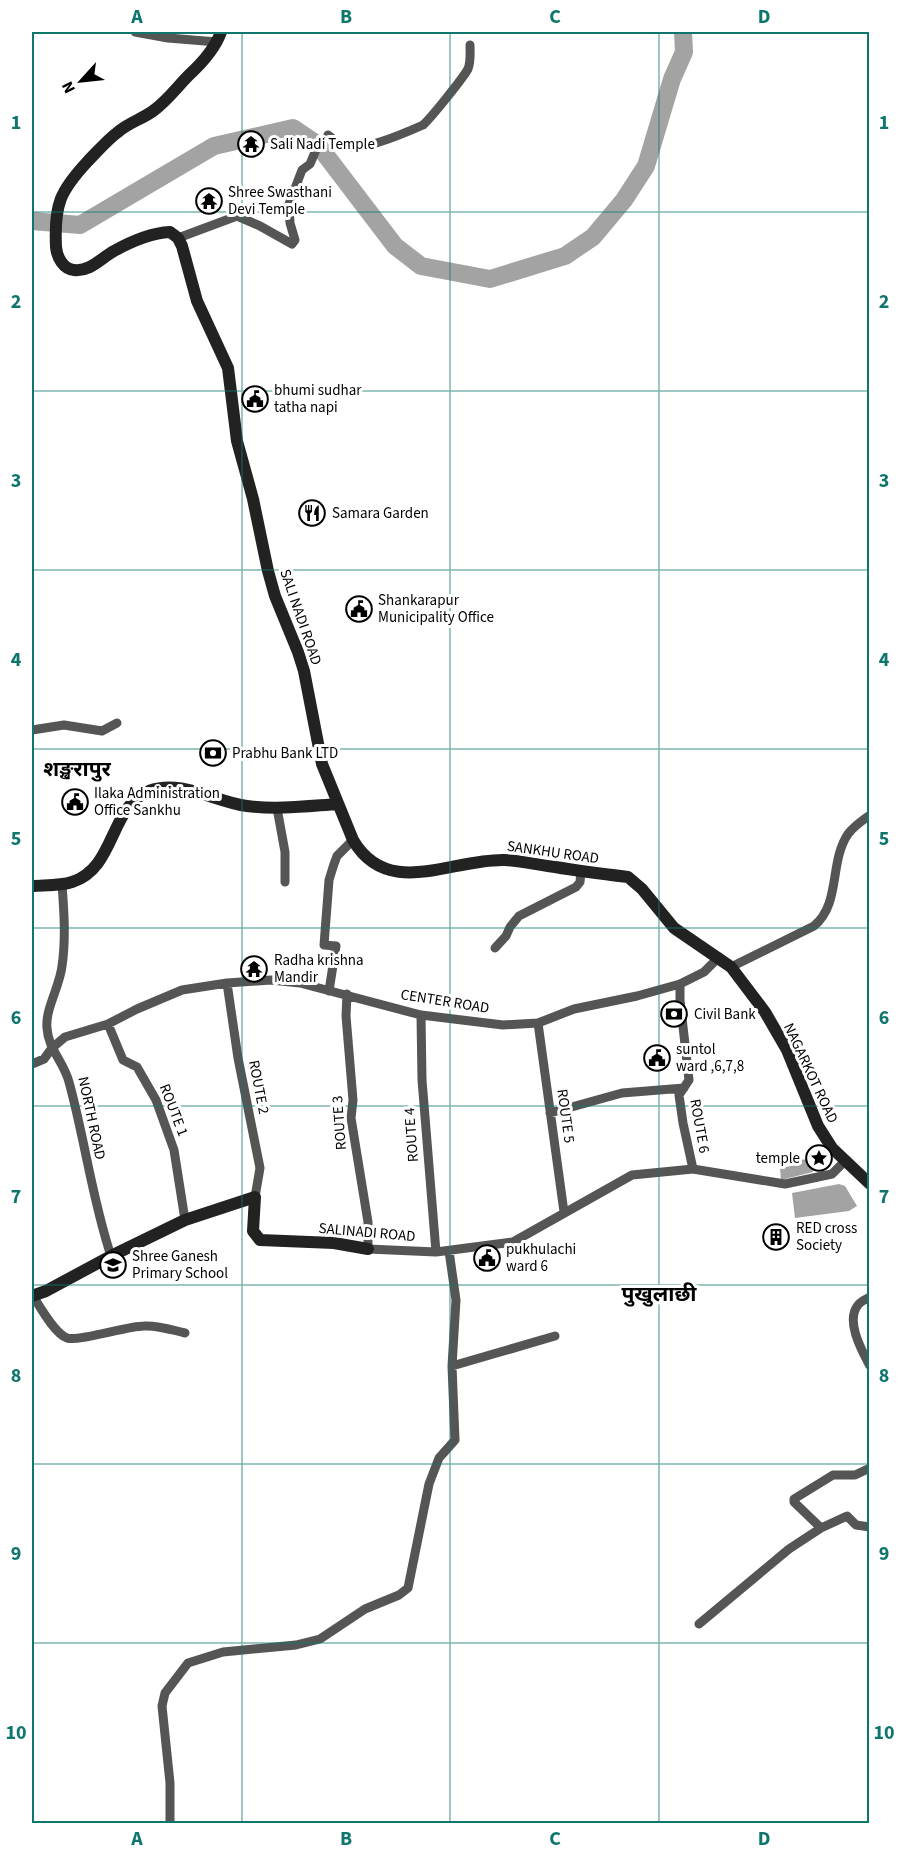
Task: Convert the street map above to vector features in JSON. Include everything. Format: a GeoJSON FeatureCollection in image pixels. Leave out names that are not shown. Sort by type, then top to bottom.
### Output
{"type":"FeatureCollection","features":[{"type":"Feature","properties":{"kind":"main road"},"geometry":{"type":"LineString","coordinates":[[178,238],[170,232],[144,236],[114,251],[86,270],[68,269],[64,266],[57,250],[56,218],[59,203],[69,182],[119,130],[154,111],[170,96],[201,63],[219,37]]}},
{"type":"Feature","properties":{"kind":"main road","name":"SALI NADI ROAD"},"geometry":{"type":"LineString","coordinates":[[178,238],[202,316],[228,368],[237,441],[253,499],[268,571],[275,596],[298,651],[307,683],[322,764],[338,804]]}},
{"type":"Feature","properties":{"kind":"main road"},"geometry":{"type":"LineString","coordinates":[[32,886],[62,884],[80,878],[93,869],[109,847],[124,813],[132,802],[139,795],[151,790],[171,788],[198,792],[232,804],[277,808],[338,804]]}},
{"type":"Feature","properties":{"kind":"main road","name":"SANKHU ROAD"},"geometry":{"type":"LineString","coordinates":[[338,804],[359,850],[368,859],[384,868],[403,873],[417,873],[481,861],[504,860],[628,877],[642,889],[674,928],[731,967]]}},
{"type":"Feature","properties":{"kind":"main road","name":"NAGARKOT ROAD"},"geometry":{"type":"LineString","coordinates":[[731,967],[770,1021],[787,1050],[818,1126],[844,1162]]}},
{"type":"Feature","properties":{"kind":"main road"},"geometry":{"type":"LineString","coordinates":[[844,1162],[870,1184]]}},
{"type":"Feature","properties":{"kind":"main road"},"geometry":{"type":"LineString","coordinates":[[32,1296],[185,1221],[255,1197]]}},
{"type":"Feature","properties":{"kind":"main road","name":"SALINADI ROAD"},"geometry":{"type":"LineString","coordinates":[[255,1197],[253,1231],[260,1240],[334,1243],[368,1250]]}},
{"type":"Feature","properties":{"kind":"street"},"geometry":{"type":"LineString","coordinates":[[135,32],[168,38],[219,37]]}},
{"type":"Feature","properties":{"kind":"street"},"geometry":{"type":"LineString","coordinates":[[328,135],[341,145],[350,148],[368,146],[423,125],[470,66],[470,45]]}},
{"type":"Feature","properties":{"kind":"street"},"geometry":{"type":"LineString","coordinates":[[178,238],[237,216],[292,244],[295,240],[290,223],[289,204],[302,170],[310,164],[318,145]]}},
{"type":"Feature","properties":{"kind":"street"},"geometry":{"type":"LineString","coordinates":[[32,730],[64,725],[102,731],[117,723]]}},
{"type":"Feature","properties":{"kind":"street"},"geometry":{"type":"LineString","coordinates":[[277,808],[285,852],[285,882]]}},
{"type":"Feature","properties":{"kind":"street"},"geometry":{"type":"LineString","coordinates":[[731,967],[820,921],[828,908],[843,844],[854,828],[870,815]]}},
{"type":"Feature","properties":{"kind":"street"},"geometry":{"type":"LineString","coordinates":[[329,991],[336,946],[324,945],[329,880],[337,856],[353,840]]}},
{"type":"Feature","properties":{"kind":"street"},"geometry":{"type":"LineString","coordinates":[[495,948],[507,936],[510,927],[519,916],[576,887],[580,882],[581,872]]}},
{"type":"Feature","properties":{"kind":"street","name":"NORTH ROAD"},"geometry":{"type":"LineString","coordinates":[[62,884],[65,929],[62,966],[46,1025],[52,1048],[65,1067],[92,1192],[111,1256]]}},
{"type":"Feature","properties":{"kind":"street","name":"CENTER ROAD"},"geometry":{"type":"LineString","coordinates":[[32,1064],[44,1059],[52,1048],[65,1037],[108,1024],[182,990],[227,983],[271,980],[300,983],[421,1015],[503,1025],[538,1023],[574,1009],[637,996],[680,984],[704,972],[719,957]]}},
{"type":"Feature","properties":{"kind":"street","name":"ROUTE 2"},"geometry":{"type":"LineString","coordinates":[[227,983],[238,1058],[260,1168],[255,1197]]}},
{"type":"Feature","properties":{"kind":"street","name":"ROUTE 6"},"geometry":{"type":"LineString","coordinates":[[680,984],[689,1080],[679,1095],[693,1169]]}},
{"type":"Feature","properties":{"kind":"street","name":"ROUTE 3"},"geometry":{"type":"LineString","coordinates":[[347,994],[346,1016],[353,1100],[351,1118],[368,1222],[368,1250]]}},
{"type":"Feature","properties":{"kind":"street","name":"ROUTE 4"},"geometry":{"type":"LineString","coordinates":[[421,1015],[422,1080],[436,1252]]}},
{"type":"Feature","properties":{"kind":"street","name":"ROUTE 5"},"geometry":{"type":"LineString","coordinates":[[538,1023],[564,1212]]}},
{"type":"Feature","properties":{"kind":"street","name":"ROUTE 1"},"geometry":{"type":"LineString","coordinates":[[108,1024],[123,1060],[133,1063],[141,1071],[156,1100],[174,1150],[185,1221]]}},
{"type":"Feature","properties":{"kind":"street"},"geometry":{"type":"LineString","coordinates":[[550,1113],[622,1093],[684,1088]]}},
{"type":"Feature","properties":{"kind":"street","name":"SALINADI ROAD"},"geometry":{"type":"LineString","coordinates":[[368,1250],[436,1252],[513,1242],[632,1175],[693,1169],[786,1184],[832,1174],[844,1162]]}},
{"type":"Feature","properties":{"kind":"street"},"geometry":{"type":"LineString","coordinates":[[170,1824],[170,1783],[162,1706],[165,1693],[188,1663],[223,1652],[296,1645],[320,1639],[365,1609],[399,1595],[408,1588],[429,1484],[439,1458],[454,1440],[452,1366],[456,1300],[449,1251]]}},
{"type":"Feature","properties":{"kind":"street"},"geometry":{"type":"LineString","coordinates":[[32,1296],[57,1331],[67,1338],[80,1338],[118,1329],[144,1326],[185,1333]]}},
{"type":"Feature","properties":{"kind":"street"},"geometry":{"type":"LineString","coordinates":[[870,1297],[858,1305],[854,1312],[853,1322],[863,1353],[870,1366]]}},
{"type":"Feature","properties":{"kind":"street"},"geometry":{"type":"LineString","coordinates":[[452,1366],[555,1336]]}},
{"type":"Feature","properties":{"kind":"street"},"geometry":{"type":"LineString","coordinates":[[821,1528],[796,1506],[795,1499],[833,1475],[855,1475],[870,1468]]}},
{"type":"Feature","properties":{"kind":"street"},"geometry":{"type":"LineString","coordinates":[[699,1624],[789,1549],[821,1528],[847,1516],[856,1525],[870,1527]]}},
{"type":"Feature","properties":{"kind":"shaded area"},"geometry":{"type":"Polygon","coordinates":[[[810,1159],[813,1172],[781,1180],[780,1168],[797,1165],[797,1160],[810,1159]]]}},
{"type":"Feature","properties":{"kind":"shaded area"},"geometry":{"type":"Polygon","coordinates":[[[839,1184],[845,1186],[857,1206],[849,1211],[795,1218],[792,1193],[839,1184]]]}},
{"type":"Feature","properties":{"kind":"waterway"},"geometry":{"type":"LineString","coordinates":[[32,221],[80,225],[214,146],[293,128],[318,145],[395,246],[421,266],[490,279],[565,256],[593,237],[624,200],[646,166],[672,79],[684,52],[683,32]]}},
{"type":"Feature","properties":{"kind":"place","name":"Sali Nadi Temple"},"geometry":{"type":"Point","coordinates":[251,144]}},
{"type":"Feature","properties":{"kind":"place","name":"Shree Swasthani Devi Temple"},"geometry":{"type":"Point","coordinates":[209,201]}},
{"type":"Feature","properties":{"kind":"place","name":"bhumi sudhar tatha napi"},"geometry":{"type":"Point","coordinates":[255,399]}},
{"type":"Feature","properties":{"kind":"place","name":"Samara Garden"},"geometry":{"type":"Point","coordinates":[312,513]}},
{"type":"Feature","properties":{"kind":"place","name":"Shankarapur Municipality Office"},"geometry":{"type":"Point","coordinates":[359,609]}},
{"type":"Feature","properties":{"kind":"place","name":"Prabhu Bank LTD"},"geometry":{"type":"Point","coordinates":[213,753]}},
{"type":"Feature","properties":{"kind":"place","name":"Ilaka Administration Office Sankhu"},"geometry":{"type":"Point","coordinates":[75,802]}},
{"type":"Feature","properties":{"kind":"place","name":"Radha krishna Mandir"},"geometry":{"type":"Point","coordinates":[254,969]}},
{"type":"Feature","properties":{"kind":"place","name":"Civil Bank"},"geometry":{"type":"Point","coordinates":[674,1014]}},
{"type":"Feature","properties":{"kind":"place","name":"suntol ward ,6,7,8"},"geometry":{"type":"Point","coordinates":[657,1058]}},
{"type":"Feature","properties":{"kind":"place","name":"temple"},"geometry":{"type":"Point","coordinates":[819,1158]}},
{"type":"Feature","properties":{"kind":"place","name":"RED cross Society"},"geometry":{"type":"Point","coordinates":[776,1237]}},
{"type":"Feature","properties":{"kind":"place","name":"pukhulachi ward 6"},"geometry":{"type":"Point","coordinates":[487,1258]}},
{"type":"Feature","properties":{"kind":"place","name":"Shree Ganesh Primary School"},"geometry":{"type":"Point","coordinates":[113,1265]}},
{"type":"Feature","properties":{"kind":"district","name":"शङ्खरापुर"},"geometry":{"type":"Point","coordinates":[77,769]}},
{"type":"Feature","properties":{"kind":"district","name":"पुखुलाछी"},"geometry":{"type":"Point","coordinates":[659,1294]}}]}
